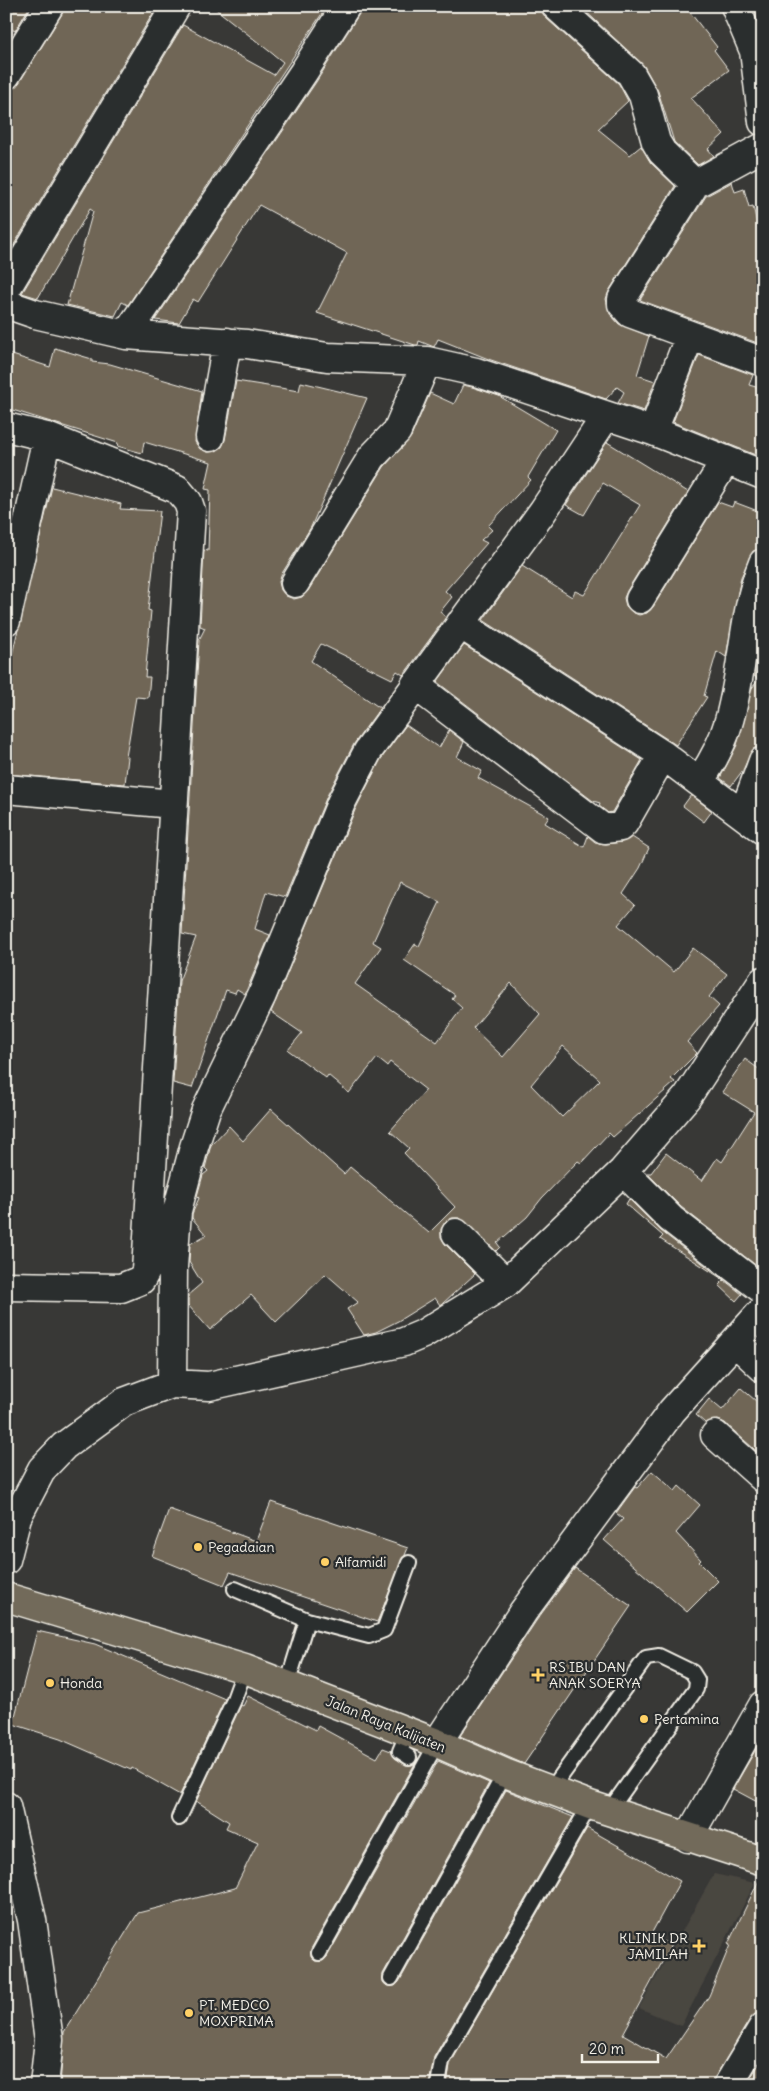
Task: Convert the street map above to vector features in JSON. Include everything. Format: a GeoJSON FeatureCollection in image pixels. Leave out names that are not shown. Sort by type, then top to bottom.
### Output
{"type":"FeatureCollection","features":[{"type":"Feature","properties":{"kind":"main road","name":"Jalan Raya Kalijaten"},"geometry":{"type":"LineString","coordinates":[[6,1597],[245,1669],[287,1684],[408,1744],[437,1744],[505,1774],[599,1808],[763,1861]]}},
{"type":"Feature","properties":{"kind":"street"},"geometry":{"type":"LineString","coordinates":[[6,75],[49,6]]}},
{"type":"Feature","properties":{"kind":"street"},"geometry":{"type":"LineString","coordinates":[[6,289],[176,6]]}},
{"type":"Feature","properties":{"kind":"street"},"geometry":{"type":"LineString","coordinates":[[126,334],[303,73],[346,6]]}},
{"type":"Feature","properties":{"kind":"street"},"geometry":{"type":"LineString","coordinates":[[556,6],[631,74],[643,95],[656,142],[662,152],[695,184]]}},
{"type":"Feature","properties":{"kind":"street"},"geometry":{"type":"LineString","coordinates":[[735,6],[758,48],[763,122]]}},
{"type":"Feature","properties":{"kind":"street"},"geometry":{"type":"LineString","coordinates":[[763,147],[695,184],[622,299],[622,304],[630,313],[763,362]]}},
{"type":"Feature","properties":{"kind":"street"},"geometry":{"type":"LineString","coordinates":[[6,304],[35,314],[126,334],[227,342],[327,357],[427,361],[476,372],[653,431],[763,475]]}},
{"type":"Feature","properties":{"kind":"street"},"geometry":{"type":"LineString","coordinates":[[653,431],[690,335]]}},
{"type":"Feature","properties":{"kind":"street"},"geometry":{"type":"LineString","coordinates":[[210,437],[227,342]]}},
{"type":"Feature","properties":{"kind":"street"},"geometry":{"type":"LineString","coordinates":[[295,583],[372,457],[397,431],[427,361]]}},
{"type":"Feature","properties":{"kind":"street"},"geometry":{"type":"LineString","coordinates":[[172,1384],[173,1267],[177,1211],[206,1110],[262,994],[357,768],[415,685],[544,511],[606,416]]}},
{"type":"Feature","properties":{"kind":"street"},"geometry":{"type":"LineString","coordinates":[[6,427],[48,437],[177,489],[188,502],[191,511],[146,1271],[141,1280],[121,1288],[6,1286]]}},
{"type":"Feature","properties":{"kind":"street"},"geometry":{"type":"LineString","coordinates":[[6,621],[48,437]]}},
{"type":"Feature","properties":{"kind":"street"},"geometry":{"type":"LineString","coordinates":[[640,599],[726,460]]}},
{"type":"Feature","properties":{"kind":"street"},"geometry":{"type":"LineString","coordinates":[[699,782],[716,756],[728,727],[751,605],[763,563]]}},
{"type":"Feature","properties":{"kind":"street"},"geometry":{"type":"LineString","coordinates":[[460,624],[663,755],[753,822],[763,762]]}},
{"type":"Feature","properties":{"kind":"street"},"geometry":{"type":"LineString","coordinates":[[415,685],[604,829],[620,827],[624,823],[663,755]]}},
{"type":"Feature","properties":{"kind":"street"},"geometry":{"type":"LineString","coordinates":[[6,789],[174,804]]}},
{"type":"Feature","properties":{"kind":"street"},"geometry":{"type":"LineString","coordinates":[[6,1560],[17,1517],[42,1469],[64,1446],[124,1402],[172,1384],[210,1386],[404,1342],[423,1334],[506,1283],[632,1180],[763,981]]}},
{"type":"Feature","properties":{"kind":"street"},"geometry":{"type":"LineString","coordinates":[[632,1180],[671,1219],[763,1290]]}},
{"type":"Feature","properties":{"kind":"street"},"geometry":{"type":"LineString","coordinates":[[456,1233],[506,1283]]}},
{"type":"Feature","properties":{"kind":"street"},"geometry":{"type":"LineString","coordinates":[[437,1744],[523,1612],[672,1410],[763,1310]]}},
{"type":"Feature","properties":{"kind":"street"},"geometry":{"type":"LineString","coordinates":[[734,1342],[763,1368]]}},
{"type":"Feature","properties":{"kind":"street"},"geometry":{"type":"LineString","coordinates":[[714,1435],[763,1478]]}},
{"type":"Feature","properties":{"kind":"street"},"geometry":{"type":"LineString","coordinates":[[688,1838],[763,1705]]}},
{"type":"Feature","properties":{"kind":"street"},"geometry":{"type":"LineString","coordinates":[[6,1806],[32,1920],[49,2040],[44,2085]]}},
{"type":"Feature","properties":{"kind":"street"},"geometry":{"type":"LineString","coordinates":[[728,2085],[763,2028]]}},
{"type":"Feature","properties":{"kind":"lane"},"geometry":{"type":"LineString","coordinates":[[235,1589],[307,1620],[369,1636],[384,1630],[409,1563]]}},
{"type":"Feature","properties":{"kind":"lane"},"geometry":{"type":"LineString","coordinates":[[287,1684],[307,1620]]}},
{"type":"Feature","properties":{"kind":"lane"},"geometry":{"type":"LineString","coordinates":[[438,2085],[442,2061],[599,1808],[696,1689],[697,1680],[692,1672],[659,1656],[646,1658],[551,1790]]}},
{"type":"Feature","properties":{"kind":"lane"},"geometry":{"type":"LineString","coordinates":[[179,1818],[233,1702],[245,1669]]}},
{"type":"Feature","properties":{"kind":"lane"},"geometry":{"type":"LineString","coordinates":[[319,1953],[437,1744]]}},
{"type":"Feature","properties":{"kind":"lane"},"geometry":{"type":"LineString","coordinates":[[391,1978],[505,1774]]}},
{"type":"Feature","properties":{"kind":"shaded area","name":"KLINIK DR JAMILAH"},"geometry":{"type":"Polygon","coordinates":[[[714,1874],[755,1883],[681,2026],[639,2008],[714,1874]]]}},
{"type":"Feature","properties":{"kind":"building"},"geometry":{"type":"Polygon","coordinates":[[[6,6],[30,6],[15,31],[6,26],[6,6]]]}},
{"type":"Feature","properties":{"kind":"building"},"geometry":{"type":"Polygon","coordinates":[[[65,6],[148,6],[155,10],[6,258],[6,90],[14,88],[19,83],[62,14],[65,6]]]}},
{"type":"Feature","properties":{"kind":"building"},"geometry":{"type":"Polygon","coordinates":[[[212,6],[327,6],[128,305],[122,302],[115,316],[67,305],[93,211],[90,209],[38,298],[22,293],[183,25],[274,75],[283,62],[212,6]]]}},
{"type":"Feature","properties":{"kind":"building"},"geometry":{"type":"Polygon","coordinates":[[[362,6],[541,6],[546,18],[619,84],[628,101],[598,129],[630,155],[641,146],[651,163],[675,186],[609,291],[606,299],[610,314],[619,324],[649,336],[637,375],[655,381],[644,411],[618,403],[624,392],[617,387],[606,399],[491,360],[438,339],[434,347],[419,341],[418,345],[415,345],[317,313],[347,253],[259,205],[198,302],[193,299],[179,323],[155,320],[316,82],[359,14],[362,6]]]}},
{"type":"Feature","properties":{"kind":"building"},"geometry":{"type":"Polygon","coordinates":[[[580,6],[685,6],[717,47],[714,50],[729,70],[691,98],[724,134],[708,149],[714,156],[698,165],[674,142],[658,91],[644,66],[580,6]]]}},
{"type":"Feature","properties":{"kind":"building"},"geometry":{"type":"Polygon","coordinates":[[[732,182],[735,192],[744,189],[749,207],[753,206],[763,250],[763,345],[640,300],[706,196],[732,182]]]}},
{"type":"Feature","properties":{"kind":"building"},"geometry":{"type":"Polygon","coordinates":[[[55,348],[92,359],[92,362],[110,364],[202,391],[195,442],[200,449],[208,452],[216,451],[222,447],[225,440],[236,381],[299,391],[301,382],[367,398],[311,527],[281,575],[279,582],[281,590],[286,596],[294,599],[302,597],[308,591],[384,467],[411,437],[430,393],[454,404],[463,385],[472,387],[499,396],[556,430],[528,477],[531,480],[488,526],[492,530],[481,540],[487,543],[445,591],[452,597],[440,612],[446,617],[403,675],[397,671],[392,679],[321,644],[311,661],[380,708],[354,744],[327,796],[285,897],[266,892],[255,929],[270,935],[245,994],[237,989],[235,993],[226,990],[192,1088],[173,1083],[179,981],[196,937],[182,934],[199,640],[205,628],[200,626],[204,550],[208,551],[210,490],[205,489],[211,462],[144,442],[142,453],[117,446],[118,443],[6,408],[6,353],[50,367],[55,348]]]}},
{"type":"Feature","properties":{"kind":"building"},"geometry":{"type":"Polygon","coordinates":[[[699,355],[753,375],[749,385],[763,389],[763,458],[673,422],[699,355]]]}},
{"type":"Feature","properties":{"kind":"building"},"geometry":{"type":"Polygon","coordinates":[[[607,442],[688,492],[627,591],[624,598],[626,606],[632,612],[639,615],[647,613],[653,607],[718,502],[732,507],[734,502],[763,513],[763,548],[753,551],[741,577],[726,657],[717,651],[704,696],[707,697],[676,745],[483,620],[522,566],[572,597],[575,591],[584,595],[640,505],[603,483],[584,515],[566,505],[607,442]]]}},
{"type":"Feature","properties":{"kind":"building"},"geometry":{"type":"Polygon","coordinates":[[[52,487],[121,504],[120,509],[160,511],[148,610],[151,611],[145,677],[150,677],[148,698],[136,697],[126,757],[128,757],[125,784],[6,774],[6,680],[52,487]]]}},
{"type":"Feature","properties":{"kind":"building"},"geometry":{"type":"Polygon","coordinates":[[[763,623],[763,744],[753,749],[743,770],[731,786],[720,778],[737,745],[752,688],[759,679],[754,676],[763,623]]]}},
{"type":"Feature","properties":{"kind":"building"},"geometry":{"type":"Polygon","coordinates":[[[464,645],[642,760],[612,812],[608,813],[599,806],[600,803],[593,801],[437,682],[464,645]]]}},
{"type":"Feature","properties":{"kind":"building"},"geometry":{"type":"Polygon","coordinates":[[[406,725],[439,748],[449,730],[464,742],[457,757],[482,771],[478,778],[549,817],[545,823],[584,847],[588,836],[595,842],[606,844],[622,842],[632,837],[649,848],[640,868],[623,894],[635,905],[618,925],[674,972],[693,948],[727,974],[709,997],[719,1006],[687,1042],[697,1053],[671,1079],[675,1082],[613,1137],[609,1133],[581,1163],[578,1161],[542,1198],[527,1217],[497,1243],[500,1247],[496,1251],[460,1218],[452,1218],[445,1222],[441,1229],[441,1237],[445,1244],[475,1274],[442,1304],[440,1305],[435,1298],[398,1321],[376,1332],[364,1335],[347,1309],[358,1302],[326,1274],[276,1322],[251,1295],[210,1330],[188,1305],[188,1295],[202,1283],[189,1262],[190,1244],[206,1235],[192,1218],[192,1214],[199,1198],[197,1196],[203,1175],[208,1171],[205,1168],[211,1145],[229,1126],[243,1141],[271,1109],[344,1174],[350,1167],[429,1233],[455,1207],[404,1153],[409,1148],[390,1131],[426,1090],[390,1062],[387,1066],[377,1058],[349,1093],[328,1075],[326,1078],[288,1050],[302,1033],[271,1012],[355,810],[381,759],[406,725]],[[400,882],[373,942],[381,947],[355,984],[437,1042],[462,1008],[452,999],[455,995],[404,960],[415,944],[419,946],[440,902],[400,882]],[[511,983],[473,1028],[503,1057],[540,1014],[511,983]],[[563,1046],[531,1085],[562,1117],[600,1080],[563,1046]]]}},
{"type":"Feature","properties":{"kind":"building"},"geometry":{"type":"Polygon","coordinates":[[[691,795],[712,811],[704,822],[683,806],[691,795]]]}},
{"type":"Feature","properties":{"kind":"building"},"geometry":{"type":"Polygon","coordinates":[[[745,1059],[763,1072],[763,1259],[758,1267],[681,1207],[647,1173],[651,1173],[666,1153],[702,1181],[717,1158],[722,1162],[754,1112],[722,1092],[745,1059]]]}},
{"type":"Feature","properties":{"kind":"building"},"geometry":{"type":"Polygon","coordinates":[[[629,1199],[661,1231],[724,1280],[660,1239],[663,1236],[626,1204],[629,1199]]]}},
{"type":"Feature","properties":{"kind":"building"},"geometry":{"type":"Polygon","coordinates":[[[724,1280],[742,1294],[736,1301],[719,1285],[724,1280]]]}},
{"type":"Feature","properties":{"kind":"building"},"geometry":{"type":"Polygon","coordinates":[[[741,1388],[763,1407],[763,1457],[725,1423],[718,1420],[705,1423],[696,1415],[709,1399],[722,1410],[741,1388]]]}},
{"type":"Feature","properties":{"kind":"building"},"geometry":{"type":"Polygon","coordinates":[[[652,1471],[675,1491],[679,1486],[700,1505],[676,1533],[701,1560],[699,1562],[718,1581],[687,1612],[604,1540],[623,1519],[616,1513],[635,1487],[637,1488],[652,1471]]]}},
{"type":"Feature","properties":{"kind":"building","name":"Alfamidi"},"geometry":{"type":"Polygon","coordinates":[[[271,1502],[408,1548],[377,1622],[230,1572],[224,1585],[152,1556],[169,1509],[256,1541],[271,1502]]]}},
{"type":"Feature","properties":{"kind":"building","name":"RS IBU DAN ANAK SOERYA"},"geometry":{"type":"Polygon","coordinates":[[[575,1568],[631,1606],[524,1764],[460,1736],[536,1621],[575,1568]]]}},
{"type":"Feature","properties":{"kind":"building"},"geometry":{"type":"Polygon","coordinates":[[[37,1631],[95,1644],[225,1699],[180,1795],[132,1768],[131,1770],[60,1739],[13,1724],[37,1631]]]}},
{"type":"Feature","properties":{"kind":"building"},"geometry":{"type":"Polygon","coordinates":[[[248,1696],[316,1730],[318,1726],[377,1758],[383,1748],[391,1751],[395,1758],[405,1764],[412,1765],[417,1760],[311,1949],[311,1957],[315,1961],[323,1961],[327,1957],[438,1761],[489,1783],[383,1974],[383,1982],[387,1986],[395,1986],[399,1982],[506,1790],[573,1817],[434,2057],[429,2085],[60,2085],[64,2032],[138,1913],[235,1888],[258,1842],[226,1828],[229,1822],[196,1801],[241,1705],[243,1706],[248,1696]]]}},
{"type":"Feature","properties":{"kind":"building"},"geometry":{"type":"Polygon","coordinates":[[[763,1737],[763,1805],[733,1789],[763,1737]]]}},
{"type":"Feature","properties":{"kind":"building"},"geometry":{"type":"Polygon","coordinates":[[[587,1828],[680,1881],[649,1938],[672,1944],[623,2034],[666,2059],[709,1996],[730,1945],[728,1944],[761,1876],[763,1876],[763,2011],[755,2014],[750,2019],[712,2085],[447,2085],[450,2064],[587,1828]]]}},
{"type":"Feature","properties":{"kind":"building"},"geometry":{"type":"Polygon","coordinates":[[[763,2058],[763,2085],[746,2085],[763,2058]]]}},
{"type":"Feature","properties":{"kind":"place","name":"Pegadaian"},"geometry":{"type":"Point","coordinates":[198,1547]}},
{"type":"Feature","properties":{"kind":"place","name":"Alfamidi"},"geometry":{"type":"Point","coordinates":[325,1562]}},
{"type":"Feature","properties":{"kind":"place","name":"RS IBU DAN ANAK SOERYA"},"geometry":{"type":"Point","coordinates":[538,1675]}},
{"type":"Feature","properties":{"kind":"place","name":"Honda"},"geometry":{"type":"Point","coordinates":[50,1683]}},
{"type":"Feature","properties":{"kind":"place","name":"Pertamina"},"geometry":{"type":"Point","coordinates":[644,1719]}},
{"type":"Feature","properties":{"kind":"place","name":"KLINIK DR JAMILAH"},"geometry":{"type":"Point","coordinates":[699,1946]}},
{"type":"Feature","properties":{"kind":"place","name":"PT. MEDCO MOXPRIMA"},"geometry":{"type":"Point","coordinates":[189,2013]}}]}
